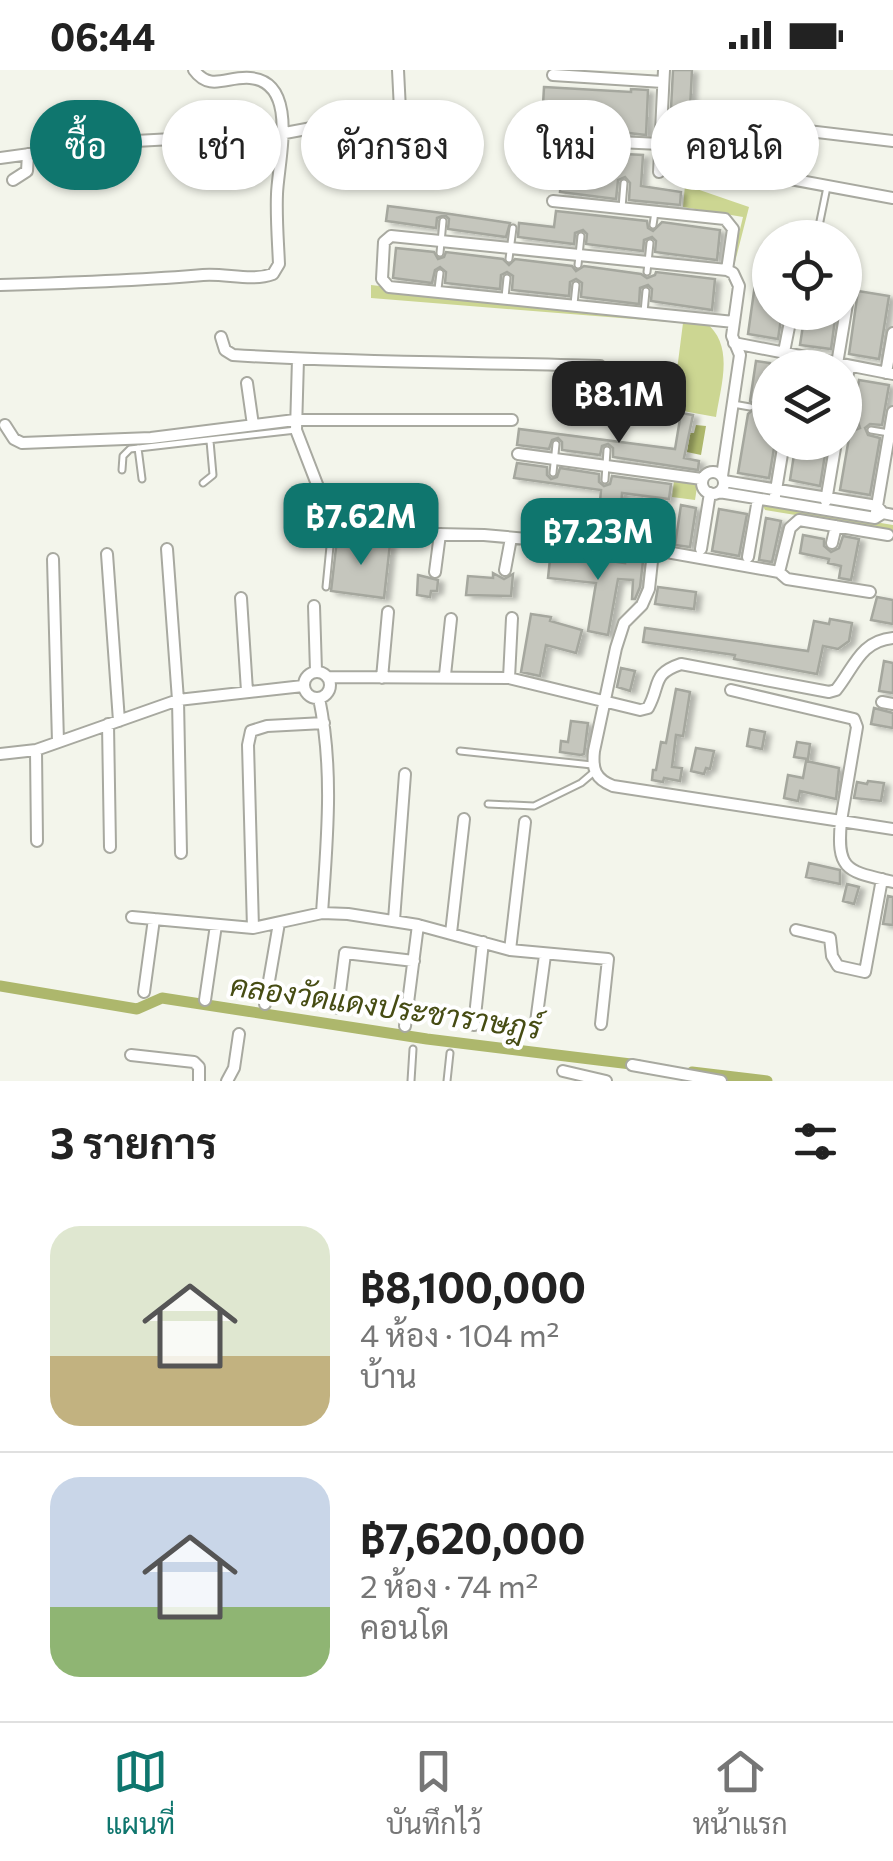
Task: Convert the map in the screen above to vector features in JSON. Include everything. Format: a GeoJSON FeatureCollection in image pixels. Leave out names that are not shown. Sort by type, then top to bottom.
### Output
{"type":"FeatureCollection","features":[{"type":"Feature","properties":{"kind":"street"},"geometry":{"type":"LineString","coordinates":[[0,285],[273,274],[278,264],[277,196],[285,134],[276,94],[263,80],[245,77],[211,84],[194,70]]}},
{"type":"Feature","properties":{"kind":"street"},"geometry":{"type":"LineString","coordinates":[[398,70],[400,100]]}},
{"type":"Feature","properties":{"kind":"street"},"geometry":{"type":"LineString","coordinates":[[554,75],[664,76]]}},
{"type":"Feature","properties":{"kind":"street"},"geometry":{"type":"LineString","coordinates":[[0,158],[117,142],[301,131]]}},
{"type":"Feature","properties":{"kind":"street"},"geometry":{"type":"LineString","coordinates":[[819,132],[893,141]]}},
{"type":"Feature","properties":{"kind":"street"},"geometry":{"type":"LineString","coordinates":[[13,180],[28,172],[28,154]]}},
{"type":"Feature","properties":{"kind":"street"},"geometry":{"type":"LineString","coordinates":[[819,183],[893,198]]}},
{"type":"Feature","properties":{"kind":"street"},"geometry":{"type":"LineString","coordinates":[[553,201],[584,210],[622,208],[726,220],[732,228],[727,270]]}},
{"type":"Feature","properties":{"kind":"street"},"geometry":{"type":"LineString","coordinates":[[701,549],[718,486],[740,355],[733,343],[739,286],[733,273],[441,246],[392,236],[384,242],[383,281],[389,287],[734,322]]}},
{"type":"Feature","properties":{"kind":"street"},"geometry":{"type":"LineString","coordinates":[[862,369],[890,374],[893,333]]}},
{"type":"Feature","properties":{"kind":"street"},"geometry":{"type":"LineString","coordinates":[[221,337],[226,350],[233,355],[600,366]]}},
{"type":"Feature","properties":{"kind":"street"},"geometry":{"type":"LineString","coordinates":[[733,343],[773,350]]}},
{"type":"Feature","properties":{"kind":"street"},"geometry":{"type":"LineString","coordinates":[[298,359],[295,425],[332,523],[345,532],[511,538],[653,552],[779,572],[787,579],[870,592]]}},
{"type":"Feature","properties":{"kind":"street"},"geometry":{"type":"LineString","coordinates":[[247,383],[253,425]]}},
{"type":"Feature","properties":{"kind":"street"},"geometry":{"type":"LineString","coordinates":[[882,513],[893,412]]}},
{"type":"Feature","properties":{"kind":"street"},"geometry":{"type":"LineString","coordinates":[[5,425],[14,439],[22,443],[151,438],[253,425],[512,420]]}},
{"type":"Feature","properties":{"kind":"street"},"geometry":{"type":"LineString","coordinates":[[518,454],[702,479],[712,471],[718,486]]}},
{"type":"Feature","properties":{"kind":"street"},"geometry":{"type":"LineString","coordinates":[[774,502],[781,460]]}},
{"type":"Feature","properties":{"kind":"street"},"geometry":{"type":"LineString","coordinates":[[824,510],[833,460]]}},
{"type":"Feature","properties":{"kind":"street"},"geometry":{"type":"LineString","coordinates":[[702,479],[703,488],[776,489],[827,497],[882,513]]}},
{"type":"Feature","properties":{"kind":"street"},"geometry":{"type":"LineString","coordinates":[[718,486],[774,502],[882,513]]}},
{"type":"Feature","properties":{"kind":"street"},"geometry":{"type":"LineString","coordinates":[[748,557],[758,499]]}},
{"type":"Feature","properties":{"kind":"street"},"geometry":{"type":"LineString","coordinates":[[779,572],[793,522],[888,534]]}},
{"type":"Feature","properties":{"kind":"street"},"geometry":{"type":"LineString","coordinates":[[832,543],[836,526]]}},
{"type":"Feature","properties":{"kind":"street"},"geometry":{"type":"LineString","coordinates":[[435,572],[440,534]]}},
{"type":"Feature","properties":{"kind":"street"},"geometry":{"type":"LineString","coordinates":[[506,570],[511,538]]}},
{"type":"Feature","properties":{"kind":"street"},"geometry":{"type":"LineString","coordinates":[[167,549],[178,700],[180,853]]}},
{"type":"Feature","properties":{"kind":"street"},"geometry":{"type":"LineString","coordinates":[[653,552],[649,589],[642,605],[624,623],[604,700],[594,769],[604,782],[893,829]]}},
{"type":"Feature","properties":{"kind":"street"},"geometry":{"type":"LineString","coordinates":[[107,554],[114,723],[110,847]]}},
{"type":"Feature","properties":{"kind":"street"},"geometry":{"type":"LineString","coordinates":[[53,559],[58,742]]}},
{"type":"Feature","properties":{"kind":"street"},"geometry":{"type":"LineString","coordinates":[[241,598],[247,691]]}},
{"type":"Feature","properties":{"kind":"street"},"geometry":{"type":"LineString","coordinates":[[303,686],[311,697],[320,698],[329,690],[322,674],[314,606]]}},
{"type":"Feature","properties":{"kind":"street"},"geometry":{"type":"LineString","coordinates":[[382,678],[388,612]]}},
{"type":"Feature","properties":{"kind":"street"},"geometry":{"type":"LineString","coordinates":[[509,678],[512,618]]}},
{"type":"Feature","properties":{"kind":"street"},"geometry":{"type":"LineString","coordinates":[[445,675],[450,619]]}},
{"type":"Feature","properties":{"kind":"street"},"geometry":{"type":"LineString","coordinates":[[303,686],[305,678],[322,674],[509,678],[640,710],[648,708],[659,677],[666,669],[681,664],[828,692],[841,685],[856,657],[876,642],[893,638]]}},
{"type":"Feature","properties":{"kind":"street"},"geometry":{"type":"LineString","coordinates":[[0,754],[36,750],[178,700],[303,686]]}},
{"type":"Feature","properties":{"kind":"street"},"geometry":{"type":"LineString","coordinates":[[731,690],[847,716],[857,723],[838,851],[849,868],[887,881],[865,972],[838,966],[832,956],[830,938],[796,930]]}},
{"type":"Feature","properties":{"kind":"street"},"geometry":{"type":"LineString","coordinates":[[320,698],[330,787],[322,912]]}},
{"type":"Feature","properties":{"kind":"street"},"geometry":{"type":"LineString","coordinates":[[253,928],[250,731],[267,726],[324,723]]}},
{"type":"Feature","properties":{"kind":"street"},"geometry":{"type":"LineString","coordinates":[[36,750],[37,841]]}},
{"type":"Feature","properties":{"kind":"street"},"geometry":{"type":"LineString","coordinates":[[394,920],[405,774]]}},
{"type":"Feature","properties":{"kind":"street"},"geometry":{"type":"LineString","coordinates":[[451,934],[464,819]]}},
{"type":"Feature","properties":{"kind":"street"},"geometry":{"type":"LineString","coordinates":[[510,950],[524,822]]}},
{"type":"Feature","properties":{"kind":"street"},"geometry":{"type":"LineString","coordinates":[[132,917],[253,928],[322,912],[394,920],[510,950],[608,959],[601,1024]]}},
{"type":"Feature","properties":{"kind":"street"},"geometry":{"type":"LineString","coordinates":[[144,992],[154,919]]}},
{"type":"Feature","properties":{"kind":"street"},"geometry":{"type":"LineString","coordinates":[[265,1004],[279,923]]}},
{"type":"Feature","properties":{"kind":"street"},"geometry":{"type":"LineString","coordinates":[[205,1000],[216,924]]}},
{"type":"Feature","properties":{"kind":"street"},"geometry":{"type":"LineString","coordinates":[[405,1026],[418,925]]}},
{"type":"Feature","properties":{"kind":"street"},"geometry":{"type":"LineString","coordinates":[[474,1025],[483,942]]}},
{"type":"Feature","properties":{"kind":"street"},"geometry":{"type":"LineString","coordinates":[[338,1008],[345,953],[414,961]]}},
{"type":"Feature","properties":{"kind":"street"},"geometry":{"type":"LineString","coordinates":[[536,1022],[545,955]]}},
{"type":"Feature","properties":{"kind":"street"},"geometry":{"type":"LineString","coordinates":[[227,1081],[234,1068],[240,1034]]}},
{"type":"Feature","properties":{"kind":"street"},"geometry":{"type":"LineString","coordinates":[[131,1055],[194,1062],[199,1067],[198,1081]]}},
{"type":"Feature","properties":{"kind":"street"},"geometry":{"type":"LineString","coordinates":[[632,1066],[721,1081]]}},
{"type":"Feature","properties":{"kind":"street"},"geometry":{"type":"LineString","coordinates":[[563,1071],[606,1081]]}},
{"type":"Feature","properties":{"kind":"lane"},"geometry":{"type":"LineString","coordinates":[[820,220],[827,184]]}},
{"type":"Feature","properties":{"kind":"lane"},"geometry":{"type":"LineString","coordinates":[[622,208],[623,190]]}},
{"type":"Feature","properties":{"kind":"lane"},"geometry":{"type":"LineString","coordinates":[[653,225],[655,212]]}},
{"type":"Feature","properties":{"kind":"lane"},"geometry":{"type":"LineString","coordinates":[[441,246],[443,221]]}},
{"type":"Feature","properties":{"kind":"lane"},"geometry":{"type":"LineString","coordinates":[[510,253],[513,228]]}},
{"type":"Feature","properties":{"kind":"lane"},"geometry":{"type":"LineString","coordinates":[[578,260],[581,236]]}},
{"type":"Feature","properties":{"kind":"lane"},"geometry":{"type":"LineString","coordinates":[[648,267],[650,243]]}},
{"type":"Feature","properties":{"kind":"lane"},"geometry":{"type":"LineString","coordinates":[[438,291],[440,272]]}},
{"type":"Feature","properties":{"kind":"lane"},"geometry":{"type":"LineString","coordinates":[[505,298],[507,278]]}},
{"type":"Feature","properties":{"kind":"lane"},"geometry":{"type":"LineString","coordinates":[[574,304],[576,285]]}},
{"type":"Feature","properties":{"kind":"lane"},"geometry":{"type":"LineString","coordinates":[[644,312],[646,292]]}},
{"type":"Feature","properties":{"kind":"lane"},"geometry":{"type":"LineString","coordinates":[[733,404],[750,406]]}},
{"type":"Feature","properties":{"kind":"lane"},"geometry":{"type":"LineString","coordinates":[[122,470],[125,452],[138,448],[210,441],[295,425]]}},
{"type":"Feature","properties":{"kind":"lane"},"geometry":{"type":"LineString","coordinates":[[871,430],[889,433]]}},
{"type":"Feature","properties":{"kind":"lane"},"geometry":{"type":"LineString","coordinates":[[203,483],[213,475],[210,441]]}},
{"type":"Feature","properties":{"kind":"lane"},"geometry":{"type":"LineString","coordinates":[[553,472],[556,444]]}},
{"type":"Feature","properties":{"kind":"lane"},"geometry":{"type":"LineString","coordinates":[[138,448],[142,479]]}},
{"type":"Feature","properties":{"kind":"lane"},"geometry":{"type":"LineString","coordinates":[[605,480],[607,450]]}},
{"type":"Feature","properties":{"kind":"lane"},"geometry":{"type":"LineString","coordinates":[[326,587],[332,523]]}},
{"type":"Feature","properties":{"kind":"lane"},"geometry":{"type":"LineString","coordinates":[[460,751],[594,769]]}},
{"type":"Feature","properties":{"kind":"lane"},"geometry":{"type":"LineString","coordinates":[[488,804],[534,806],[581,783],[594,769]]}},
{"type":"Feature","properties":{"kind":"lane"},"geometry":{"type":"LineString","coordinates":[[410,1081],[413,1049]]}},
{"type":"Feature","properties":{"kind":"lane"},"geometry":{"type":"LineString","coordinates":[[447,1081],[450,1053]]}},
{"type":"Feature","properties":{"kind":"shaded area"},"geometry":{"type":"Polygon","coordinates":[[[685,190],[700,190],[749,207],[735,262],[743,217],[683,207],[685,190]]]}},
{"type":"Feature","properties":{"kind":"shaded area"},"geometry":{"type":"Polygon","coordinates":[[[371,285],[705,322],[714,331],[723,353],[716,417],[672,409],[683,323],[371,298],[371,285]]]}},
{"type":"Feature","properties":{"kind":"shaded area"},"geometry":{"type":"Polygon","coordinates":[[[696,425],[706,426],[701,455],[687,452],[690,433],[694,433],[696,425]]]}},
{"type":"Feature","properties":{"kind":"shaded area"},"geometry":{"type":"Polygon","coordinates":[[[674,481],[694,483],[695,500],[672,497],[674,481]]]}},
{"type":"Feature","properties":{"kind":"shaded area"},"geometry":{"type":"Polygon","coordinates":[[[766,504],[893,525],[893,531],[765,510],[766,504]]]}},
{"type":"Feature","properties":{"kind":"building"},"geometry":{"type":"Polygon","coordinates":[[[673,70],[692,70],[690,100],[671,100],[673,70]]]}},
{"type":"Feature","properties":{"kind":"building"},"geometry":{"type":"Polygon","coordinates":[[[544,87],[648,90],[646,135],[631,133],[631,100],[543,100],[544,87]]]}},
{"type":"Feature","properties":{"kind":"building"},"geometry":{"type":"Polygon","coordinates":[[[631,154],[643,155],[641,186],[681,192],[680,205],[629,200],[631,154]]]}},
{"type":"Feature","properties":{"kind":"building"},"geometry":{"type":"Polygon","coordinates":[[[560,190],[617,190],[616,199],[560,190]]]}},
{"type":"Feature","properties":{"kind":"building"},"geometry":{"type":"Polygon","coordinates":[[[388,206],[510,223],[506,237],[448,229],[449,219],[445,215],[437,218],[436,228],[386,221],[388,206]]]}},
{"type":"Feature","properties":{"kind":"building"},"geometry":{"type":"Polygon","coordinates":[[[556,211],[647,221],[653,231],[662,222],[720,230],[717,260],[655,252],[656,241],[652,237],[644,240],[643,251],[586,244],[587,234],[583,230],[575,233],[574,244],[518,237],[519,223],[554,227],[556,211]]]}},
{"type":"Feature","properties":{"kind":"building"},"geometry":{"type":"Polygon","coordinates":[[[396,248],[434,252],[438,259],[446,252],[503,259],[509,265],[515,259],[572,266],[576,271],[584,266],[647,278],[656,272],[715,279],[712,310],[651,301],[652,289],[648,285],[640,288],[639,304],[581,297],[582,283],[576,279],[570,282],[569,296],[512,290],[513,276],[507,272],[501,275],[500,289],[445,283],[446,272],[440,267],[435,270],[432,283],[393,278],[396,248]]]}},
{"type":"Feature","properties":{"kind":"building"},"geometry":{"type":"Polygon","coordinates":[[[862,292],[889,296],[879,359],[862,356],[862,350],[850,350],[852,330],[862,330],[862,292]]]}},
{"type":"Feature","properties":{"kind":"building"},"geometry":{"type":"Polygon","coordinates":[[[752,306],[752,330],[779,330],[778,339],[748,334],[752,306]]]}},
{"type":"Feature","properties":{"kind":"building"},"geometry":{"type":"Polygon","coordinates":[[[802,330],[834,330],[831,349],[800,345],[802,330]]]}},
{"type":"Feature","properties":{"kind":"building"},"geometry":{"type":"Polygon","coordinates":[[[862,380],[889,385],[882,425],[870,424],[865,428],[868,435],[880,438],[870,495],[840,490],[845,460],[862,460],[862,380]]]}},
{"type":"Feature","properties":{"kind":"building"},"geometry":{"type":"Polygon","coordinates":[[[752,410],[752,460],[772,460],[769,478],[738,473],[748,414],[752,410]]]}},
{"type":"Feature","properties":{"kind":"building"},"geometry":{"type":"Polygon","coordinates":[[[681,413],[693,415],[684,458],[699,461],[698,470],[613,457],[613,448],[608,444],[602,446],[600,455],[562,450],[558,438],[552,440],[549,449],[517,445],[519,429],[675,449],[681,413]]]}},
{"type":"Feature","properties":{"kind":"building"},"geometry":{"type":"Polygon","coordinates":[[[793,460],[824,460],[820,486],[790,480],[793,460]]]}},
{"type":"Feature","properties":{"kind":"building"},"geometry":{"type":"Polygon","coordinates":[[[517,463],[547,467],[551,479],[557,477],[560,468],[599,474],[599,482],[604,486],[610,484],[612,476],[671,484],[669,499],[622,493],[619,538],[597,536],[601,490],[514,478],[517,463]]]}},
{"type":"Feature","properties":{"kind":"building"},"geometry":{"type":"Polygon","coordinates":[[[681,505],[696,508],[690,547],[675,545],[681,505]]]}},
{"type":"Feature","properties":{"kind":"building"},"geometry":{"type":"Polygon","coordinates":[[[719,509],[747,514],[739,556],[712,551],[719,509]]]}},
{"type":"Feature","properties":{"kind":"building"},"geometry":{"type":"Polygon","coordinates":[[[766,518],[781,521],[772,562],[759,560],[766,518]]]}},
{"type":"Feature","properties":{"kind":"building"},"geometry":{"type":"Polygon","coordinates":[[[803,535],[824,539],[824,546],[831,552],[839,548],[843,536],[859,539],[851,580],[839,578],[841,566],[828,563],[829,559],[800,553],[803,535]]]}},
{"type":"Feature","properties":{"kind":"building"},"geometry":{"type":"Polygon","coordinates":[[[337,539],[390,544],[384,598],[331,591],[337,539]]]}},
{"type":"Feature","properties":{"kind":"building"},"geometry":{"type":"Polygon","coordinates":[[[569,552],[625,563],[643,561],[635,599],[633,580],[618,579],[608,635],[588,631],[596,583],[548,578],[550,559],[568,561],[569,552]]]}},
{"type":"Feature","properties":{"kind":"building"},"geometry":{"type":"Polygon","coordinates":[[[493,573],[504,579],[513,574],[511,596],[466,595],[468,576],[493,578],[493,573]]]}},
{"type":"Feature","properties":{"kind":"building"},"geometry":{"type":"Polygon","coordinates":[[[418,575],[438,580],[437,591],[431,591],[430,597],[417,595],[418,575]]]}},
{"type":"Feature","properties":{"kind":"building"},"geometry":{"type":"Polygon","coordinates":[[[658,587],[696,592],[694,609],[655,604],[658,587]]]}},
{"type":"Feature","properties":{"kind":"building"},"geometry":{"type":"Polygon","coordinates":[[[877,597],[893,600],[893,624],[871,620],[877,597]]]}},
{"type":"Feature","properties":{"kind":"building"},"geometry":{"type":"Polygon","coordinates":[[[531,614],[551,617],[550,621],[582,630],[576,653],[546,645],[540,676],[521,672],[531,614]]]}},
{"type":"Feature","properties":{"kind":"building"},"geometry":{"type":"Polygon","coordinates":[[[830,619],[852,623],[849,641],[838,649],[823,646],[817,674],[734,659],[735,655],[643,642],[645,628],[808,651],[814,621],[829,624],[830,619]]]}},
{"type":"Feature","properties":{"kind":"building"},"geometry":{"type":"Polygon","coordinates":[[[884,661],[893,663],[893,693],[879,691],[884,661]]]}},
{"type":"Feature","properties":{"kind":"building"},"geometry":{"type":"Polygon","coordinates":[[[621,668],[635,671],[630,691],[617,687],[621,668]]]}},
{"type":"Feature","properties":{"kind":"building"},"geometry":{"type":"Polygon","coordinates":[[[676,689],[690,692],[683,736],[676,735],[672,767],[682,768],[680,781],[652,780],[661,742],[666,743],[676,689]]]}},
{"type":"Feature","properties":{"kind":"building"},"geometry":{"type":"Polygon","coordinates":[[[874,708],[893,713],[893,728],[871,724],[874,708]]]}},
{"type":"Feature","properties":{"kind":"building"},"geometry":{"type":"Polygon","coordinates":[[[571,721],[588,723],[584,754],[560,752],[561,741],[568,742],[571,721]]]}},
{"type":"Feature","properties":{"kind":"building"},"geometry":{"type":"Polygon","coordinates":[[[750,729],[765,732],[762,749],[747,746],[750,729]]]}},
{"type":"Feature","properties":{"kind":"building"},"geometry":{"type":"Polygon","coordinates":[[[797,742],[810,744],[808,759],[794,757],[797,742]]]}},
{"type":"Feature","properties":{"kind":"building"},"geometry":{"type":"Polygon","coordinates":[[[696,748],[714,751],[710,769],[706,768],[704,774],[691,771],[696,748]]]}},
{"type":"Feature","properties":{"kind":"building"},"geometry":{"type":"Polygon","coordinates":[[[806,761],[839,768],[836,799],[800,791],[798,801],[784,798],[788,775],[803,778],[806,761]]]}},
{"type":"Feature","properties":{"kind":"building"},"geometry":{"type":"Polygon","coordinates":[[[857,782],[884,783],[881,801],[854,798],[857,782]]]}},
{"type":"Feature","properties":{"kind":"building"},"geometry":{"type":"Polygon","coordinates":[[[809,863],[840,870],[840,884],[806,877],[809,863]]]}},
{"type":"Feature","properties":{"kind":"building"},"geometry":{"type":"Polygon","coordinates":[[[847,884],[859,887],[854,904],[843,901],[847,884]]]}},
{"type":"Feature","properties":{"kind":"building"},"geometry":{"type":"Polygon","coordinates":[[[888,896],[893,897],[893,925],[883,924],[888,896]]]}},
{"type":"Feature","properties":{"kind":"waterway","name":"คลองวัดแดงประชาราษฎร์"},"geometry":{"type":"LineString","coordinates":[[0,986],[137,1009],[162,998],[427,1039],[639,1065]]}},
{"type":"Feature","properties":{"kind":"waterway","name":"คลองวัดแดงประชาราษฎร์"},"geometry":{"type":"LineString","coordinates":[[692,1072],[767,1081]]}}]}
